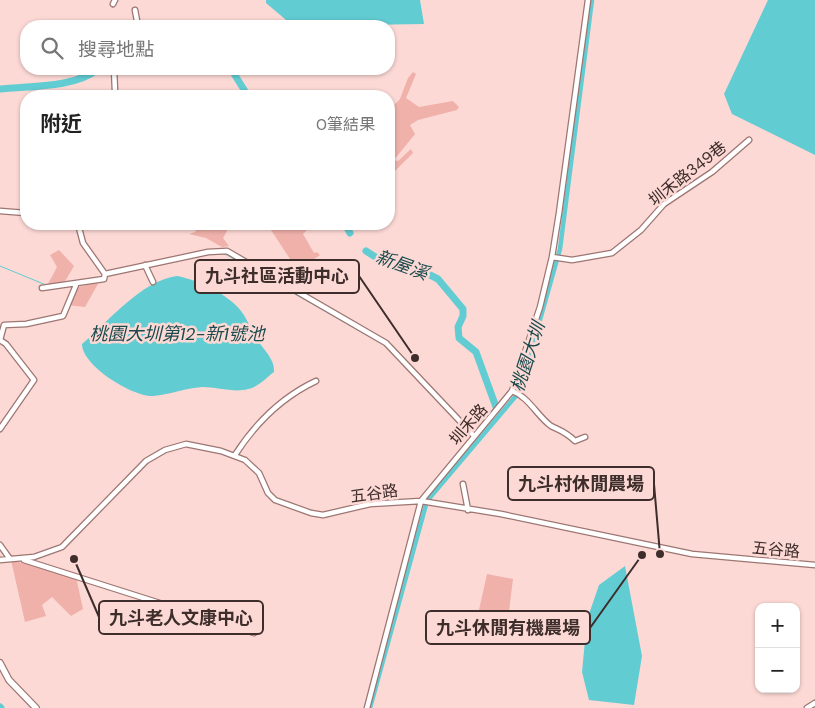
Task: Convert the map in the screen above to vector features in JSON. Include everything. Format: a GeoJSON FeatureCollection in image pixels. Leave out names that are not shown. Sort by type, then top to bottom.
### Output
{"type":"FeatureCollection","features":[{"type":"Feature","properties":{"kind":"street","name":"圳禾路"},"geometry":{"type":"LineString","coordinates":[[367,708],[423,501],[474,436],[513,391],[540,307],[553,257],[588,0]]}},
{"type":"Feature","properties":{"kind":"street"},"geometry":{"type":"LineString","coordinates":[[136,10],[137,20]]}},
{"type":"Feature","properties":{"kind":"street"},"geometry":{"type":"LineString","coordinates":[[114,75],[115,90]]}},
{"type":"Feature","properties":{"kind":"street","name":"圳禾路349巷"},"geometry":{"type":"LineString","coordinates":[[553,257],[562,259],[612,252],[641,230],[664,204],[712,172],[749,140]]}},
{"type":"Feature","properties":{"kind":"street"},"geometry":{"type":"LineString","coordinates":[[0,211],[20,213]]}},
{"type":"Feature","properties":{"kind":"street"},"geometry":{"type":"LineString","coordinates":[[42,288],[104,280],[105,274],[84,243],[80,230]]}},
{"type":"Feature","properties":{"kind":"street"},"geometry":{"type":"LineString","coordinates":[[105,274],[219,250],[241,258],[386,343],[474,436]]}},
{"type":"Feature","properties":{"kind":"street"},"geometry":{"type":"LineString","coordinates":[[145,265],[153,282]]}},
{"type":"Feature","properties":{"kind":"street"},"geometry":{"type":"LineString","coordinates":[[0,429],[34,384],[34,380],[6,344],[0,340],[4,325],[26,324],[63,316],[76,285]]}},
{"type":"Feature","properties":{"kind":"street"},"geometry":{"type":"LineString","coordinates":[[235,455],[259,422],[293,394],[316,381]]}},
{"type":"Feature","properties":{"kind":"street"},"geometry":{"type":"LineString","coordinates":[[513,391],[519,394],[552,426],[561,428],[575,441],[585,437]]}},
{"type":"Feature","properties":{"kind":"street","name":"五谷路"},"geometry":{"type":"LineString","coordinates":[[0,560],[21,559],[47,554],[62,547],[146,462],[165,450],[191,444],[235,455],[245,460],[259,473],[275,500],[310,513],[323,515],[370,504],[423,501],[501,514],[692,554],[815,565]]}},
{"type":"Feature","properties":{"kind":"street"},"geometry":{"type":"LineString","coordinates":[[463,484],[468,510]]}},
{"type":"Feature","properties":{"kind":"street"},"geometry":{"type":"LineString","coordinates":[[0,545],[10,559]]}},
{"type":"Feature","properties":{"kind":"street"},"geometry":{"type":"LineString","coordinates":[[21,559],[254,633]]}},
{"type":"Feature","properties":{"kind":"street"},"geometry":{"type":"LineString","coordinates":[[0,663],[9,680],[36,708]]}},
{"type":"Feature","properties":{"kind":"street"},"geometry":{"type":"LineString","coordinates":[[807,708],[815,703]]}},
{"type":"Feature","properties":{"kind":"shaded area"},"geometry":{"type":"Polygon","coordinates":[[[413,72],[416,74],[406,98],[419,107],[453,101],[459,107],[457,110],[418,120],[410,125],[415,134],[395,159],[395,104],[400,99],[408,78],[413,72]]]}},
{"type":"Feature","properties":{"kind":"shaded area"},"geometry":{"type":"Polygon","coordinates":[[[411,149],[413,153],[395,171],[395,160],[398,161],[411,149]]]}},
{"type":"Feature","properties":{"kind":"shaded area"},"geometry":{"type":"Polygon","coordinates":[[[196,230],[227,230],[223,238],[229,246],[222,247],[206,238],[189,234],[196,230]]]}},
{"type":"Feature","properties":{"kind":"shaded area"},"geometry":{"type":"Polygon","coordinates":[[[271,230],[307,230],[303,234],[314,253],[317,252],[320,255],[298,271],[271,230]]]}},
{"type":"Feature","properties":{"kind":"shaded area"},"geometry":{"type":"Polygon","coordinates":[[[59,250],[74,266],[64,283],[48,284],[57,267],[50,255],[59,250]]]}},
{"type":"Feature","properties":{"kind":"shaded area"},"geometry":{"type":"Polygon","coordinates":[[[98,284],[85,307],[67,305],[74,288],[98,284]]]}},
{"type":"Feature","properties":{"kind":"shaded area"},"geometry":{"type":"Polygon","coordinates":[[[11,560],[76,577],[83,609],[71,616],[52,597],[42,605],[46,616],[25,622],[11,560]]]}},
{"type":"Feature","properties":{"kind":"shaded area"},"geometry":{"type":"Polygon","coordinates":[[[487,574],[513,579],[506,635],[472,631],[472,619],[479,610],[487,574]]]}},
{"type":"Feature","properties":{"kind":"water"},"geometry":{"type":"Polygon","coordinates":[[[266,0],[420,0],[424,24],[395,24],[395,20],[286,20],[266,3],[266,0]]]}},
{"type":"Feature","properties":{"kind":"water"},"geometry":{"type":"Polygon","coordinates":[[[768,0],[815,0],[815,155],[732,114],[724,94],[768,0]]]}},
{"type":"Feature","properties":{"kind":"water","name":"桃園大圳第12-新1號池"},"geometry":{"type":"Polygon","coordinates":[[[177,276],[212,289],[235,305],[271,360],[274,372],[252,388],[243,390],[202,387],[153,396],[144,395],[122,386],[110,379],[90,362],[84,353],[82,344],[138,293],[164,279],[177,276]]]}},
{"type":"Feature","properties":{"kind":"water"},"geometry":{"type":"Polygon","coordinates":[[[625,566],[642,656],[634,705],[589,700],[582,672],[587,620],[599,585],[625,566]]]}},
{"type":"Feature","properties":{"kind":"waterway","name":"桃園大圳"},"geometry":{"type":"LineString","coordinates":[[370,708],[427,501],[515,397],[523,380],[560,249],[592,0]]}},
{"type":"Feature","properties":{"kind":"waterway","name":"新屋溪"},"geometry":{"type":"LineString","coordinates":[[0,89],[65,83],[88,75]]}},
{"type":"Feature","properties":{"kind":"waterway","name":"新屋溪"},"geometry":{"type":"LineString","coordinates":[[235,75],[244,90]]}},
{"type":"Feature","properties":{"kind":"waterway","name":"新屋溪"},"geometry":{"type":"LineString","coordinates":[[366,251],[380,260],[418,269],[438,279],[463,309],[463,316],[458,327],[459,338],[476,352],[496,407]]}},
{"type":"Feature","properties":{"kind":"waterway"},"geometry":{"type":"LineString","coordinates":[[219,253],[227,255],[384,345],[442,406]]}},
{"type":"Feature","properties":{"kind":"waterway"},"geometry":{"type":"LineString","coordinates":[[187,259],[212,254]]}},
{"type":"Feature","properties":{"kind":"waterway"},"geometry":{"type":"LineString","coordinates":[[0,266],[46,285]]}},
{"type":"Feature","properties":{"kind":"waterway"},"geometry":{"type":"LineString","coordinates":[[106,276],[144,268]]}},
{"type":"Feature","properties":{"kind":"place","name":"九斗社區活動中心"},"geometry":{"type":"Point","coordinates":[415,358]}},
{"type":"Feature","properties":{"kind":"place","name":"九斗村休閒農場"},"geometry":{"type":"Point","coordinates":[660,554]}},
{"type":"Feature","properties":{"kind":"place","name":"九斗休閒有機農場"},"geometry":{"type":"Point","coordinates":[642,555]}},
{"type":"Feature","properties":{"kind":"place","name":"九斗老人文康中心"},"geometry":{"type":"Point","coordinates":[74,559]}}]}
